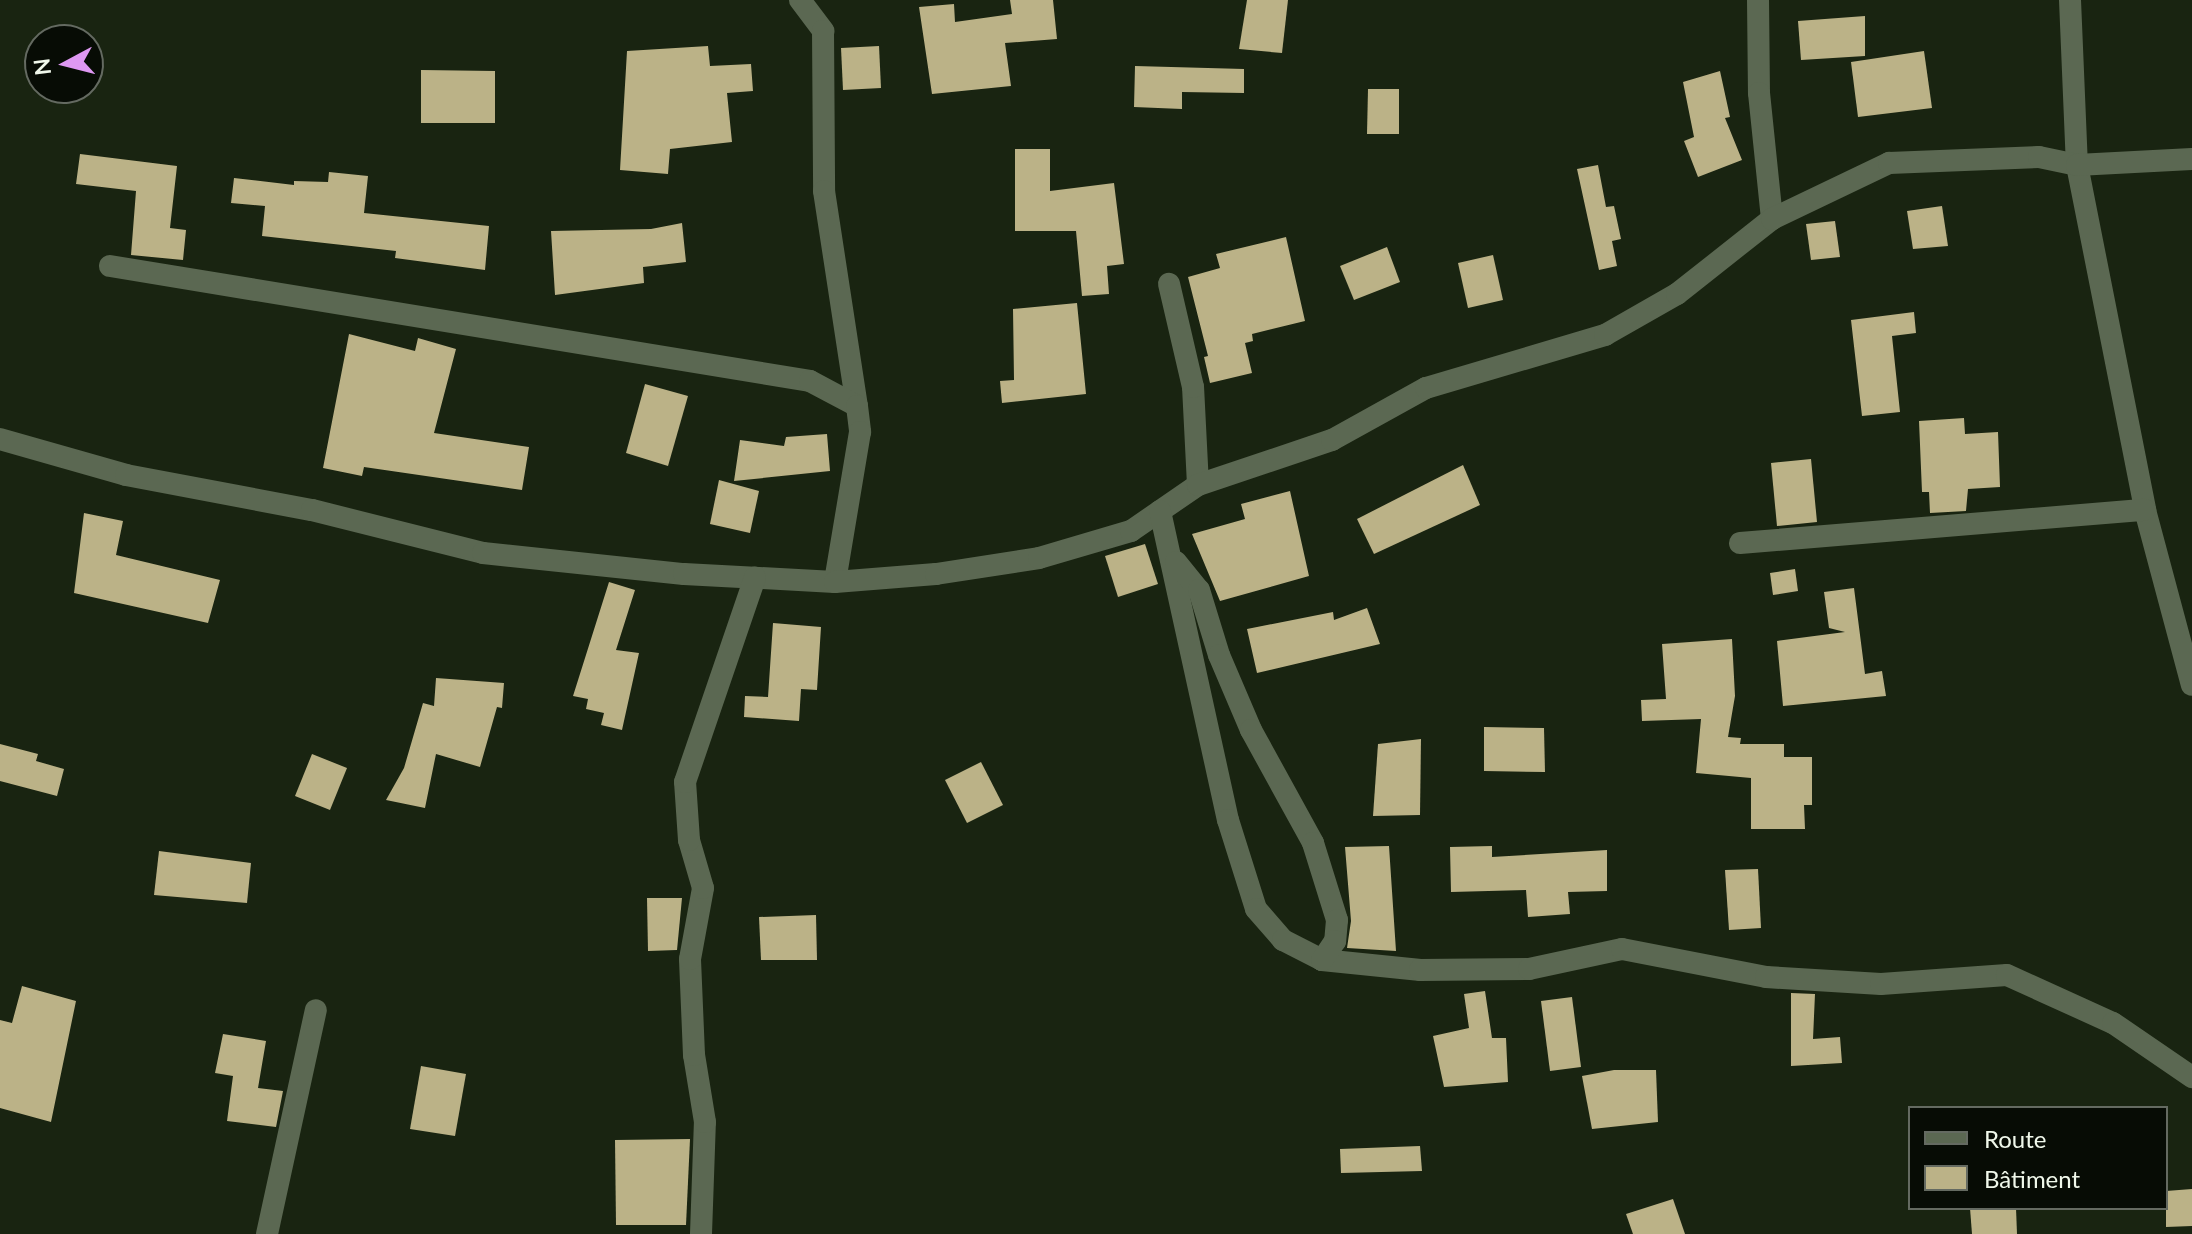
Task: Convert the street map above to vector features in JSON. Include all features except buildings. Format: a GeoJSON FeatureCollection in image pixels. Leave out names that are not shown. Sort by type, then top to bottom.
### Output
{"type":"FeatureCollection","features":[{"type":"Feature","properties":{"kind":"street"},"geometry":{"type":"LineString","coordinates":[[800,0],[809,0]]}},
{"type":"Feature","properties":{"kind":"street"},"geometry":{"type":"LineString","coordinates":[[800,0],[823,31],[824,191],[860,432],[835,582]]}},
{"type":"Feature","properties":{"kind":"street"},"geometry":{"type":"LineString","coordinates":[[1758,0],[1759,93],[1772,219]]}},
{"type":"Feature","properties":{"kind":"street"},"geometry":{"type":"LineString","coordinates":[[2070,0],[2077,165],[2145,510],[2192,685]]}},
{"type":"Feature","properties":{"kind":"street"},"geometry":{"type":"LineString","coordinates":[[0,439],[126,475],[312,510],[483,553],[755,578],[835,582],[936,574],[1039,558],[1131,531],[1198,485],[1332,440],[1426,388],[1605,335],[1677,294],[1772,219],[1889,163],[2039,157],[2077,165],[2192,159]]}},
{"type":"Feature","properties":{"kind":"street"},"geometry":{"type":"LineString","coordinates":[[110,266],[810,381],[857,406]]}},
{"type":"Feature","properties":{"kind":"street"},"geometry":{"type":"LineString","coordinates":[[1169,284],[1193,387],[1198,485]]}},
{"type":"Feature","properties":{"kind":"street"},"geometry":{"type":"LineString","coordinates":[[1740,543],[2145,510]]}},
{"type":"Feature","properties":{"kind":"street"},"geometry":{"type":"LineString","coordinates":[[1160,511],[1173,558],[1228,820],[1256,909],[1283,940],[1322,960],[1420,970],[1529,969],[1622,949],[1781,978],[1881,984],[2007,975],[2113,1023],[2192,1077]]}},
{"type":"Feature","properties":{"kind":"street"},"geometry":{"type":"LineString","coordinates":[[1173,558],[1199,590],[1219,655],[1251,730],[1313,843],[1337,920],[1335,941],[1322,960]]}},
{"type":"Feature","properties":{"kind":"street"},"geometry":{"type":"LineString","coordinates":[[701,1234],[705,1122],[694,1055],[690,959],[703,888],[689,840],[685,782],[755,578]]}},
{"type":"Feature","properties":{"kind":"street"},"geometry":{"type":"LineString","coordinates":[[267,1234],[316,1010]]}}]}
